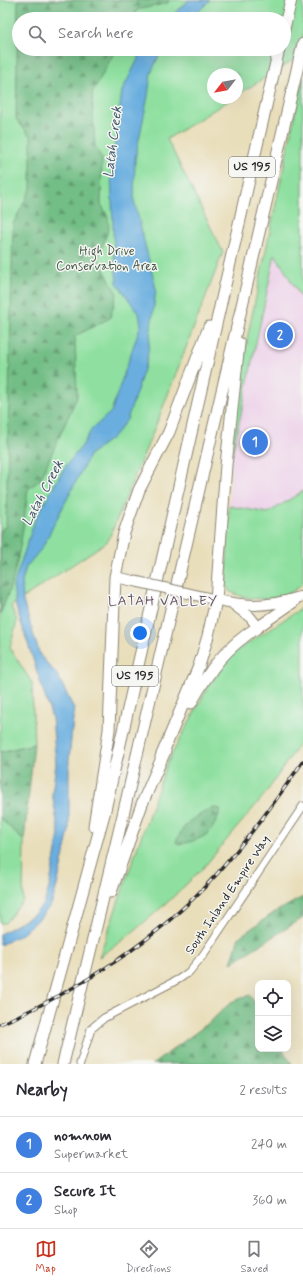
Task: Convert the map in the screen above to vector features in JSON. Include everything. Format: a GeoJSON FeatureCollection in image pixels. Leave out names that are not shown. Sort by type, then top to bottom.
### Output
{"type":"FeatureCollection","features":[{"type":"Feature","properties":{"kind":"highway"},"geometry":{"type":"LineString","coordinates":[[288,12],[291,0]]}},
{"type":"Feature","properties":{"kind":"highway","name":"US 195"},"geometry":{"type":"LineString","coordinates":[[63,1064],[94,939],[303,44]]}},
{"type":"Feature","properties":{"kind":"highway","name":"US 195"},"geometry":{"type":"LineString","coordinates":[[35,1064],[73,931],[104,814],[277,56]]}},
{"type":"Feature","properties":{"kind":"highway"},"geometry":{"type":"LineString","coordinates":[[73,931],[78,890],[97,814],[106,752],[112,693],[115,577],[124,533],[139,490],[169,432],[224,285]]}},
{"type":"Feature","properties":{"kind":"highway"},"geometry":{"type":"LineString","coordinates":[[94,939],[142,804],[199,666],[208,636],[216,600],[226,465],[244,293]]}},
{"type":"Feature","properties":{"kind":"highway"},"geometry":{"type":"LineString","coordinates":[[161,757],[212,668],[230,647],[258,627]]}},
{"type":"Feature","properties":{"kind":"main road"},"geometry":{"type":"LineString","coordinates":[[115,577],[232,603],[267,605],[302,596]]}},
{"type":"Feature","properties":{"kind":"main road"},"geometry":{"type":"LineString","coordinates":[[232,603],[250,617],[258,627],[302,596]]}},
{"type":"Feature","properties":{"kind":"street","name":"South Inland Empire Way"},"geometry":{"type":"LineString","coordinates":[[80,1064],[91,1029],[104,1018],[164,988],[189,972],[203,955],[303,806]]}},
{"type":"Feature","properties":{"kind":"shaded area"},"geometry":{"type":"Polygon","coordinates":[[[275,254],[303,301],[303,491],[268,513],[229,506],[232,456],[275,254]]]}},
{"type":"Feature","properties":{"kind":"green space","name":"High Drive Conservation Area"},"geometry":{"type":"Polygon","coordinates":[[[0,0],[303,0],[303,54],[243,91],[243,68],[207,68],[207,104],[223,104],[167,139],[223,252],[158,420],[108,541],[11,606],[17,621],[10,648],[32,683],[34,744],[0,752],[0,0]]]}},
{"type":"Feature","properties":{"kind":"green space"},"geometry":{"type":"Polygon","coordinates":[[[18,0],[169,0],[168,3],[137,10],[136,12],[18,12],[18,0]]]}},
{"type":"Feature","properties":{"kind":"green space"},"geometry":{"type":"Polygon","coordinates":[[[17,56],[112,56],[92,94],[95,146],[102,159],[101,204],[108,217],[109,228],[98,258],[117,294],[110,318],[75,336],[77,397],[40,480],[28,489],[19,553],[11,584],[0,614],[0,532],[6,525],[13,224],[31,189],[31,137],[16,119],[17,56]]]}},
{"type":"Feature","properties":{"kind":"green space"},"geometry":{"type":"Polygon","coordinates":[[[303,77],[303,301],[275,254],[232,456],[237,394],[245,348],[303,77]]]}},
{"type":"Feature","properties":{"kind":"green space"},"geometry":{"type":"Polygon","coordinates":[[[303,491],[303,583],[287,594],[268,599],[247,597],[229,591],[226,585],[229,506],[268,513],[303,491]]]}},
{"type":"Feature","properties":{"kind":"green space"},"geometry":{"type":"Polygon","coordinates":[[[303,607],[303,738],[266,793],[204,867],[169,901],[127,937],[99,957],[167,763],[208,687],[235,652],[303,607]]]}},
{"type":"Feature","properties":{"kind":"green space"},"geometry":{"type":"Polygon","coordinates":[[[34,744],[24,841],[0,818],[0,752],[34,744]]]}},
{"type":"Feature","properties":{"kind":"green space"},"geometry":{"type":"Polygon","coordinates":[[[213,808],[221,809],[210,831],[196,840],[179,845],[176,842],[183,829],[190,821],[213,808]]]}},
{"type":"Feature","properties":{"kind":"green space"},"geometry":{"type":"Polygon","coordinates":[[[0,818],[24,841],[23,901],[5,923],[0,923],[0,818]]]}},
{"type":"Feature","properties":{"kind":"green space"},"geometry":{"type":"Polygon","coordinates":[[[303,897],[303,918],[231,963],[239,937],[275,912],[303,897]]]}},
{"type":"Feature","properties":{"kind":"green space"},"geometry":{"type":"Polygon","coordinates":[[[250,995],[255,1004],[255,1052],[284,1052],[292,1064],[153,1064],[210,1022],[231,1002],[250,995]]]}},
{"type":"Feature","properties":{"kind":"water"},"geometry":{"type":"Polygon","coordinates":[[[189,0],[210,0],[198,12],[176,12],[189,0]]]}},
{"type":"Feature","properties":{"kind":"water"},"geometry":{"type":"Polygon","coordinates":[[[140,56],[159,56],[151,73],[148,96],[135,159],[134,200],[156,289],[147,360],[127,420],[112,438],[90,454],[42,548],[26,567],[22,582],[23,601],[40,655],[58,676],[74,709],[69,760],[69,831],[57,886],[51,905],[37,921],[22,934],[0,945],[0,934],[33,915],[44,904],[50,884],[59,834],[52,793],[56,764],[52,718],[16,607],[13,586],[35,520],[64,468],[82,446],[92,429],[111,412],[141,324],[139,314],[117,283],[114,254],[111,175],[122,91],[140,56]]]}},
{"type":"Feature","properties":{"kind":"railway"},"geometry":{"type":"LineString","coordinates":[[0,1024],[30,1011],[88,979],[143,942],[169,921],[193,899],[239,848],[283,791],[303,761]]}},
{"type":"Feature","properties":{"kind":"place","name":"Secure It"},"geometry":{"type":"Point","coordinates":[280,335]}},
{"type":"Feature","properties":{"kind":"place","name":"nomnom"},"geometry":{"type":"Point","coordinates":[255,442]}},
{"type":"Feature","properties":{"kind":"district","name":"LATAH VALLEY"},"geometry":{"type":"Point","coordinates":[163,601]}},
{"type":"Feature","properties":{"kind":"water label","name":"Latah Creek"},"geometry":{"type":"Point","coordinates":[113,142]}},
{"type":"Feature","properties":{"kind":"water label","name":"Latah Creek"},"geometry":{"type":"Point","coordinates":[43,493]}}]}
